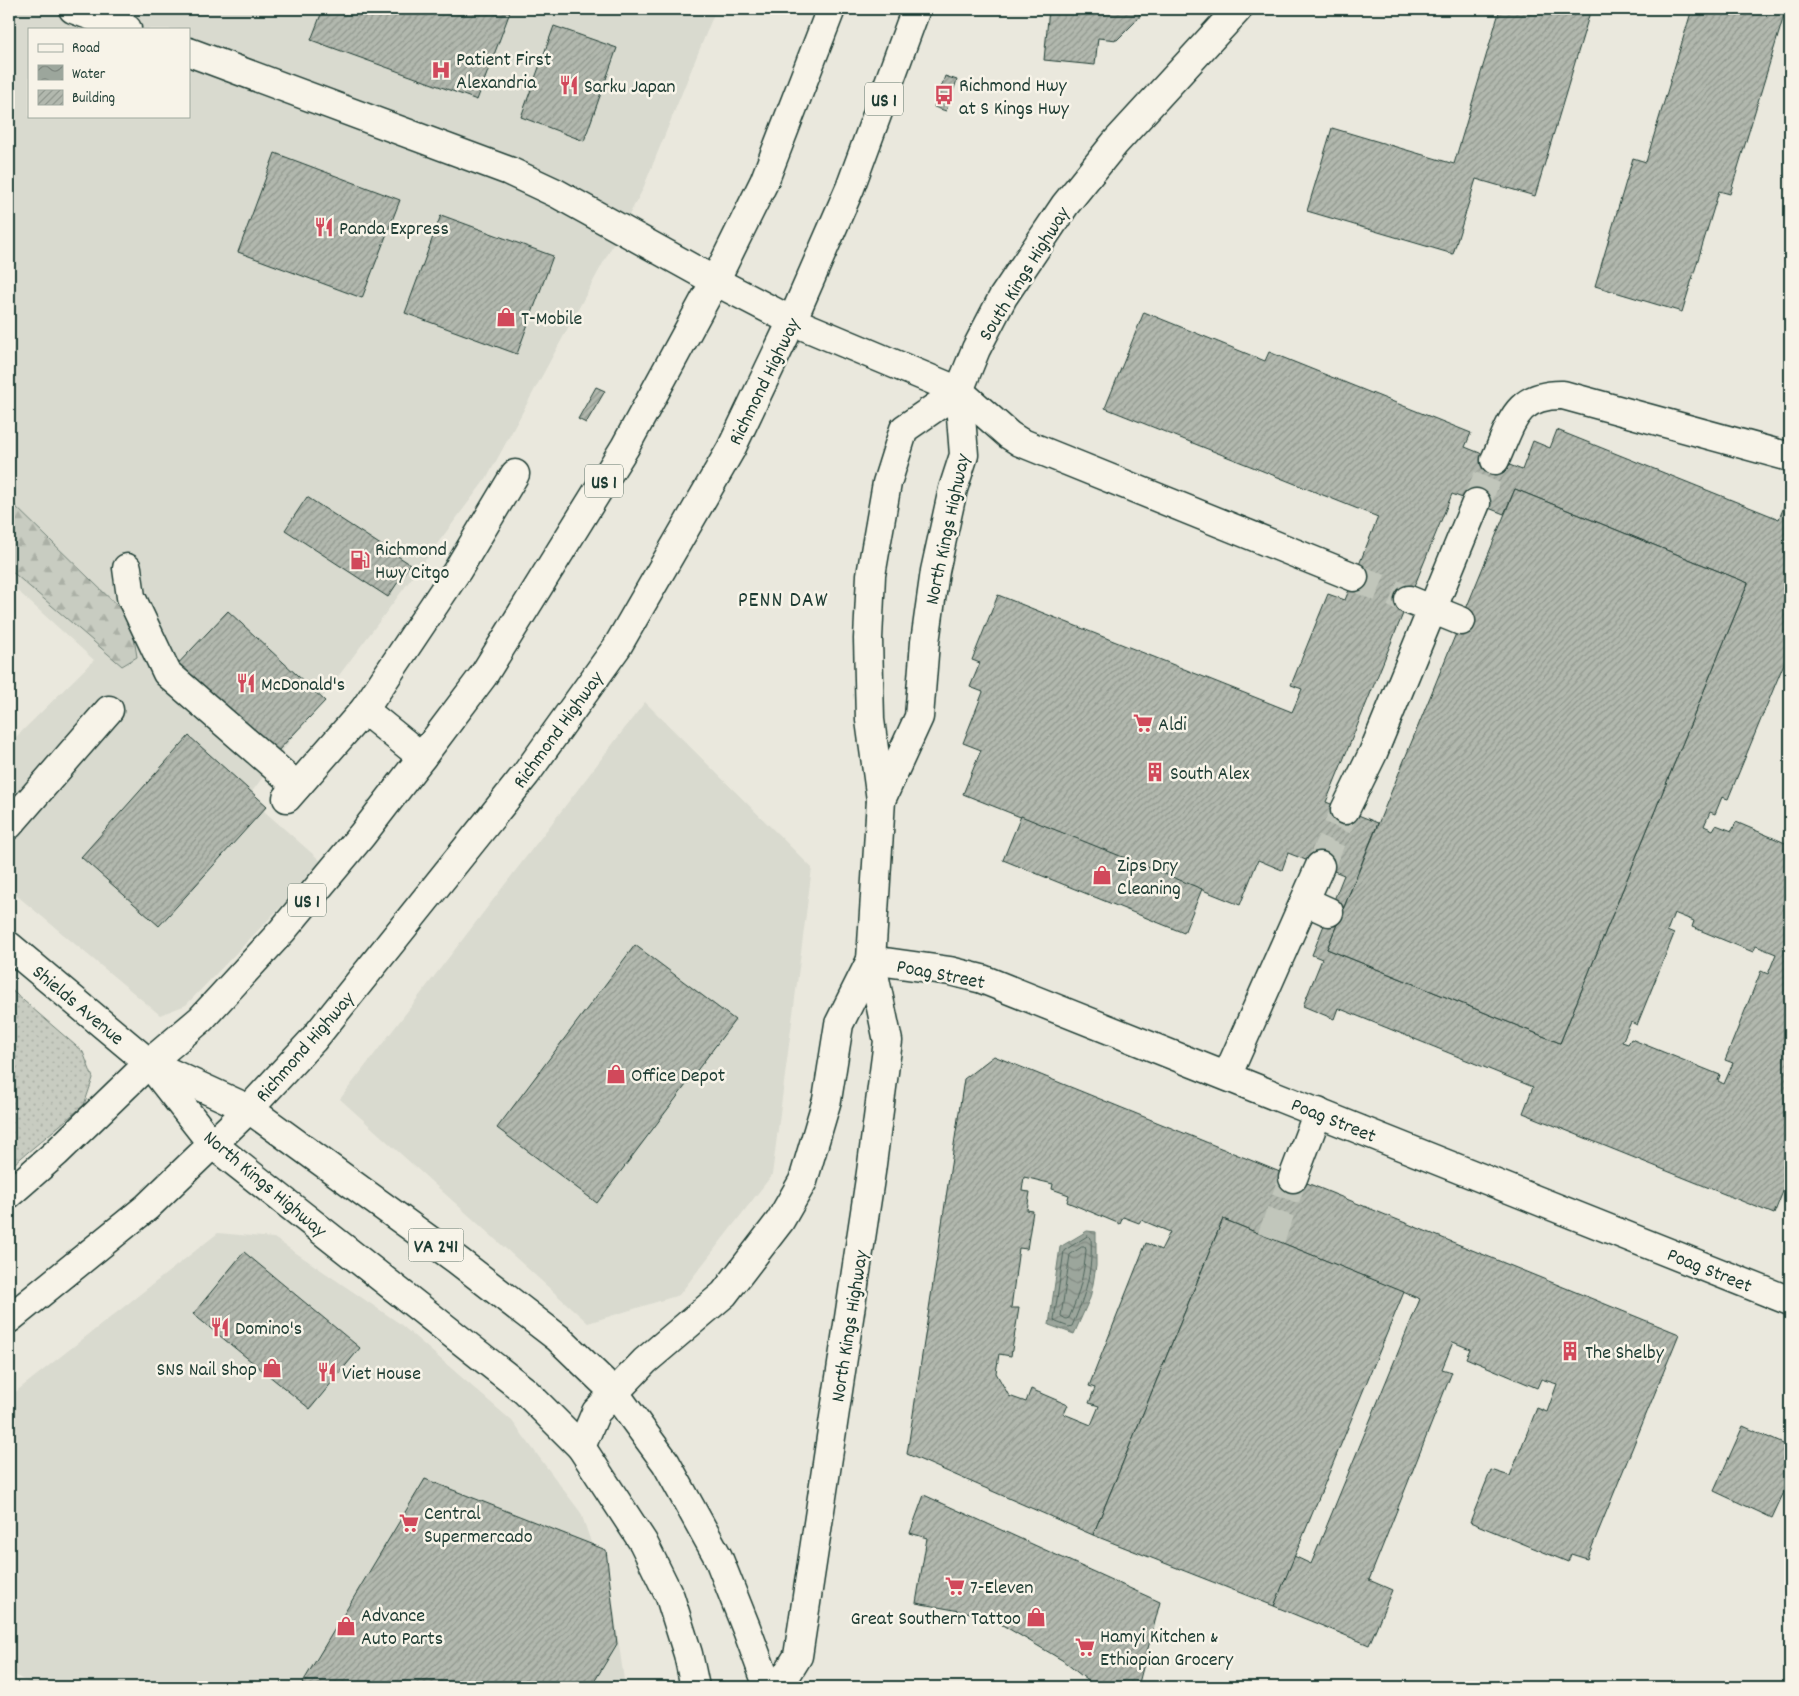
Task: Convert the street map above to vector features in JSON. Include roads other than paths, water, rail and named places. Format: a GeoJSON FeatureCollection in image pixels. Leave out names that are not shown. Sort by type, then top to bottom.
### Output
{"type":"FeatureCollection","features":[{"type":"Feature","properties":{"kind":"main road"},"geometry":{"type":"LineString","coordinates":[[73,9],[123,28]]}},
{"type":"Feature","properties":{"kind":"main road","name":"US 1"},"geometry":{"type":"LineString","coordinates":[[9,1194],[56,1153],[149,1063],[200,1019],[282,931],[362,835],[422,758],[482,676],[625,447],[715,281],[764,182],[831,9]]}},
{"type":"Feature","properties":{"kind":"main road","name":"Richmond Highway"},"geometry":{"type":"LineString","coordinates":[[9,1319],[147,1207],[250,1109],[313,1040],[526,774],[617,646],[731,449],[792,321],[854,179],[916,9]]}},
{"type":"Feature","properties":{"kind":"main road","name":"South Kings Highway"},"geometry":{"type":"LineString","coordinates":[[959,391],[976,349],[1003,298],[1065,205],[1115,143],[1238,9]]}},
{"type":"Feature","properties":{"kind":"main road"},"geometry":{"type":"LineString","coordinates":[[190,52],[509,170],[556,193],[715,281],[792,321],[959,391],[1009,435],[1020,442],[1354,577]]}},
{"type":"Feature","properties":{"kind":"main road","name":"North Kings Highway"},"geometry":{"type":"LineString","coordinates":[[779,1687],[798,1656],[871,1172],[888,1041],[871,960],[881,800],[870,720],[868,639],[871,575],[887,483],[904,429],[959,391]]}},
{"type":"Feature","properties":{"kind":"main road","name":"North Kings Highway"},"geometry":{"type":"LineString","coordinates":[[881,800],[919,717],[924,642],[935,571],[953,489],[964,455],[959,391]]}},
{"type":"Feature","properties":{"kind":"main road"},"geometry":{"type":"LineString","coordinates":[[1495,460],[1522,407],[1539,397],[1549,395],[1563,395],[1790,457]]}},
{"type":"Feature","properties":{"kind":"main road"},"geometry":{"type":"LineString","coordinates":[[127,568],[132,597],[167,672],[292,792],[364,710],[457,570],[515,474]]}},
{"type":"Feature","properties":{"kind":"main road"},"geometry":{"type":"LineString","coordinates":[[1346,810],[1373,753],[1421,605],[1476,503]]}},
{"type":"Feature","properties":{"kind":"main road"},"geometry":{"type":"LineString","coordinates":[[1421,605],[1460,621]]}},
{"type":"Feature","properties":{"kind":"main road"},"geometry":{"type":"LineString","coordinates":[[9,824],[109,710]]}},
{"type":"Feature","properties":{"kind":"main road"},"geometry":{"type":"LineString","coordinates":[[364,710],[422,758]]}},
{"type":"Feature","properties":{"kind":"main road"},"geometry":{"type":"LineString","coordinates":[[1228,1076],[1317,906],[1320,866]]}},
{"type":"Feature","properties":{"kind":"main road","name":"Shields Avenue"},"geometry":{"type":"LineString","coordinates":[[9,946],[149,1063]]}},
{"type":"Feature","properties":{"kind":"main road","name":"North Kings Highway"},"geometry":{"type":"LineString","coordinates":[[582,1446],[596,1412],[645,1362],[724,1294],[780,1220],[803,1181],[827,1100],[839,1024],[871,960]]}},
{"type":"Feature","properties":{"kind":"main road","name":"Poag Street"},"geometry":{"type":"LineString","coordinates":[[871,960],[950,971],[982,979],[1790,1301]]}},
{"type":"Feature","properties":{"kind":"main road","name":"North Kings Highway"},"geometry":{"type":"LineString","coordinates":[[149,1063],[250,1109],[457,1260],[558,1338],[614,1392],[666,1463],[718,1557],[748,1630],[768,1687]]}},
{"type":"Feature","properties":{"kind":"main road","name":"North Kings Highway"},"geometry":{"type":"LineString","coordinates":[[149,1063],[212,1144],[525,1391],[582,1446],[643,1542],[670,1597],[688,1654],[695,1687]]}},
{"type":"Feature","properties":{"kind":"main road"},"geometry":{"type":"LineString","coordinates":[[1293,1178],[1318,1112]]}},
{"type":"Feature","properties":{"kind":"water"},"geometry":{"type":"Polygon","coordinates":[[[1087,1231],[1096,1232],[1096,1266],[1090,1298],[1074,1334],[1049,1325],[1060,1247],[1087,1231]]]}},
{"type":"Feature","properties":{"kind":"tunnel"},"geometry":{"type":"LineString","coordinates":[[1476,503],[1495,460]]}},
{"type":"Feature","properties":{"kind":"tunnel"},"geometry":{"type":"LineString","coordinates":[[1354,577],[1409,600]]}},
{"type":"Feature","properties":{"kind":"tunnel"},"geometry":{"type":"LineString","coordinates":[[1320,866],[1345,810]]}},
{"type":"Feature","properties":{"kind":"tunnel"},"geometry":{"type":"LineString","coordinates":[[1271,1238],[1293,1178]]}},
{"type":"Feature","properties":{"kind":"place","name":"Patient First Alexandria"},"geometry":{"type":"Point","coordinates":[441,70]}},
{"type":"Feature","properties":{"kind":"place","name":"Sarku Japan"},"geometry":{"type":"Point","coordinates":[569,85]}},
{"type":"Feature","properties":{"kind":"place","name":"Richmond Hwy at S Kings Hwy"},"geometry":{"type":"Point","coordinates":[944,95]}},
{"type":"Feature","properties":{"kind":"place","name":"Panda Express"},"geometry":{"type":"Point","coordinates":[324,227]}},
{"type":"Feature","properties":{"kind":"place","name":"T-Mobile"},"geometry":{"type":"Point","coordinates":[506,317]}},
{"type":"Feature","properties":{"kind":"place","name":"Richmond Hwy Citgo"},"geometry":{"type":"Point","coordinates":[360,560]}},
{"type":"Feature","properties":{"kind":"place","name":"McDonald's"},"geometry":{"type":"Point","coordinates":[246,683]}},
{"type":"Feature","properties":{"kind":"place","name":"Aldi"},"geometry":{"type":"Point","coordinates":[1143,723]}},
{"type":"Feature","properties":{"kind":"place","name":"South Alex"},"geometry":{"type":"Point","coordinates":[1155,772]}},
{"type":"Feature","properties":{"kind":"place","name":"Zips Dry Cleaning"},"geometry":{"type":"Point","coordinates":[1102,875]}},
{"type":"Feature","properties":{"kind":"place","name":"Office Depot"},"geometry":{"type":"Point","coordinates":[616,1074]}},
{"type":"Feature","properties":{"kind":"place","name":"Domino's"},"geometry":{"type":"Point","coordinates":[220,1327]}},
{"type":"Feature","properties":{"kind":"place","name":"The Shelby"},"geometry":{"type":"Point","coordinates":[1570,1351]}},
{"type":"Feature","properties":{"kind":"place","name":"SNS Nail Shop"},"geometry":{"type":"Point","coordinates":[272,1368]}},
{"type":"Feature","properties":{"kind":"place","name":"Viet House"},"geometry":{"type":"Point","coordinates":[327,1372]}},
{"type":"Feature","properties":{"kind":"place","name":"Central Supermercado"},"geometry":{"type":"Point","coordinates":[409,1523]}},
{"type":"Feature","properties":{"kind":"place","name":"7-Eleven"},"geometry":{"type":"Point","coordinates":[955,1586]}},
{"type":"Feature","properties":{"kind":"place","name":"Great Southern Tattoo"},"geometry":{"type":"Point","coordinates":[1036,1617]}},
{"type":"Feature","properties":{"kind":"place","name":"Advance Auto Parts"},"geometry":{"type":"Point","coordinates":[346,1626]}},
{"type":"Feature","properties":{"kind":"place","name":"Hamyi Kitchen & Ethiopian Grocery"},"geometry":{"type":"Point","coordinates":[1085,1647]}},
{"type":"Feature","properties":{"kind":"district","name":"PENN DAW"},"geometry":{"type":"Point","coordinates":[783,598]}}]}
